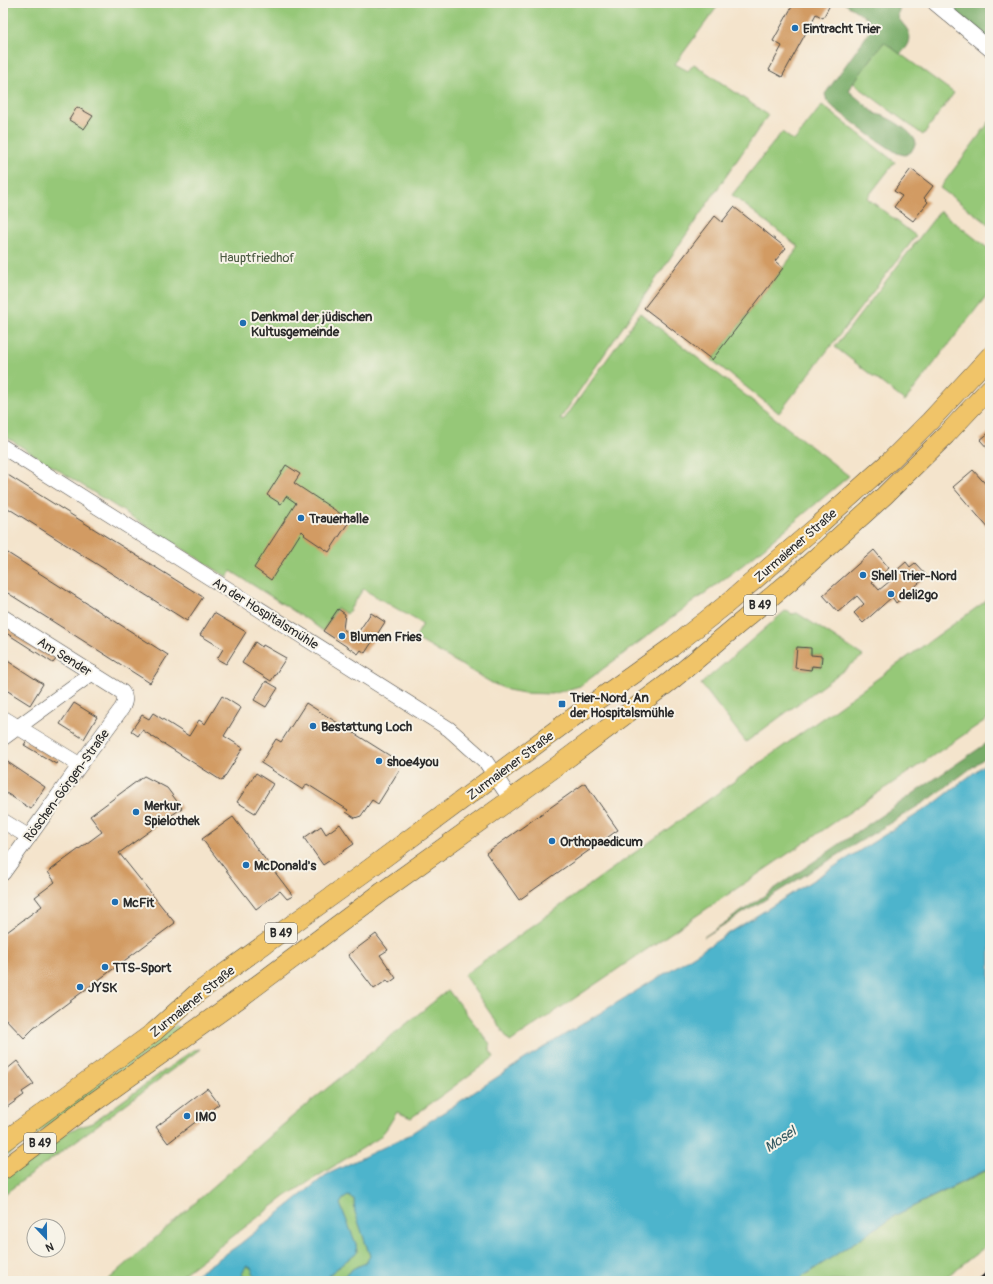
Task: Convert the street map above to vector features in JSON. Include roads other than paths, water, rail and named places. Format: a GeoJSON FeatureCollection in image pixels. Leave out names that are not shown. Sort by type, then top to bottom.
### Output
{"type":"FeatureCollection","features":[{"type":"Feature","properties":{"kind":"main road","name":"Zurmaiener Straße"},"geometry":{"type":"LineString","coordinates":[[3,1142],[154,1032],[197,993],[365,872],[568,721],[672,647],[723,607],[821,523],[890,461],[925,426],[990,356]]}},
{"type":"Feature","properties":{"kind":"main road","name":"Zurmaiener Straße"},"geometry":{"type":"LineString","coordinates":[[3,1170],[585,746],[672,680],[790,581],[884,496],[946,435],[990,388]]}},
{"type":"Feature","properties":{"kind":"main road"},"geometry":{"type":"LineString","coordinates":[[568,721],[585,746]]}},
{"type":"Feature","properties":{"kind":"street"},"geometry":{"type":"LineString","coordinates":[[935,3],[990,49]]}},
{"type":"Feature","properties":{"kind":"street","name":"An der Hospitalsmühle"},"geometry":{"type":"LineString","coordinates":[[3,447],[449,729],[486,762],[511,800]]}},
{"type":"Feature","properties":{"kind":"street","name":"Am Sender"},"geometry":{"type":"LineString","coordinates":[[3,617],[122,692],[124,696]]}},
{"type":"Feature","properties":{"kind":"street"},"geometry":{"type":"LineString","coordinates":[[3,738],[92,673]]}},
{"type":"Feature","properties":{"kind":"street","name":"Röschen-Görgen-Straße"},"geometry":{"type":"LineString","coordinates":[[3,873],[122,708],[125,702],[124,696]]}},
{"type":"Feature","properties":{"kind":"street"},"geometry":{"type":"LineString","coordinates":[[3,718],[80,765]]}},
{"type":"Feature","properties":{"kind":"street"},"geometry":{"type":"LineString","coordinates":[[3,821],[29,837]]}},
{"type":"Feature","properties":{"kind":"water","name":"Mosel"},"geometry":{"type":"Polygon","coordinates":[[[990,760],[990,1168],[896,1215],[796,1281],[338,1281],[354,1268],[366,1263],[370,1256],[355,1212],[354,1199],[348,1196],[343,1199],[340,1204],[356,1244],[357,1252],[329,1275],[332,1281],[257,1281],[251,1268],[246,1266],[242,1274],[246,1281],[187,1281],[240,1244],[326,1175],[407,1136],[525,1059],[685,961],[935,803],[990,760]]]}},
{"type":"Feature","properties":{"kind":"railway"},"geometry":{"type":"LineString","coordinates":[[978,1281],[990,1271]]}},
{"type":"Feature","properties":{"kind":"place","name":"Eintracht Trier"},"geometry":{"type":"Point","coordinates":[795,28]}},
{"type":"Feature","properties":{"kind":"place","name":"Denkmal der jüdischen Kultusgemeinde"},"geometry":{"type":"Point","coordinates":[243,323]}},
{"type":"Feature","properties":{"kind":"place","name":"Trauerhalle"},"geometry":{"type":"Point","coordinates":[301,518]}},
{"type":"Feature","properties":{"kind":"place","name":"Shell Trier-Nord"},"geometry":{"type":"Point","coordinates":[863,575]}},
{"type":"Feature","properties":{"kind":"place","name":"deli2go"},"geometry":{"type":"Point","coordinates":[891,594]}},
{"type":"Feature","properties":{"kind":"place","name":"Blumen Fries"},"geometry":{"type":"Point","coordinates":[342,636]}},
{"type":"Feature","properties":{"kind":"place","name":"Trier-Nord, An der Hospitalsmühle"},"geometry":{"type":"Point","coordinates":[562,704]}},
{"type":"Feature","properties":{"kind":"place","name":"Bestattung Loch"},"geometry":{"type":"Point","coordinates":[313,726]}},
{"type":"Feature","properties":{"kind":"place","name":"shoe4you"},"geometry":{"type":"Point","coordinates":[379,761]}},
{"type":"Feature","properties":{"kind":"place","name":"Merkur Spielothek"},"geometry":{"type":"Point","coordinates":[136,812]}},
{"type":"Feature","properties":{"kind":"place","name":"Orthopaedicum"},"geometry":{"type":"Point","coordinates":[552,841]}},
{"type":"Feature","properties":{"kind":"place","name":"McDonald's"},"geometry":{"type":"Point","coordinates":[246,865]}},
{"type":"Feature","properties":{"kind":"place","name":"McFit"},"geometry":{"type":"Point","coordinates":[115,902]}},
{"type":"Feature","properties":{"kind":"place","name":"TTS-Sport"},"geometry":{"type":"Point","coordinates":[105,967]}},
{"type":"Feature","properties":{"kind":"place","name":"JYSK"},"geometry":{"type":"Point","coordinates":[80,987]}},
{"type":"Feature","properties":{"kind":"place","name":"IMO"},"geometry":{"type":"Point","coordinates":[187,1116]}},
{"type":"Feature","properties":{"kind":"park label","name":"Hauptfriedhof"},"geometry":{"type":"Point","coordinates":[257,257]}}]}
